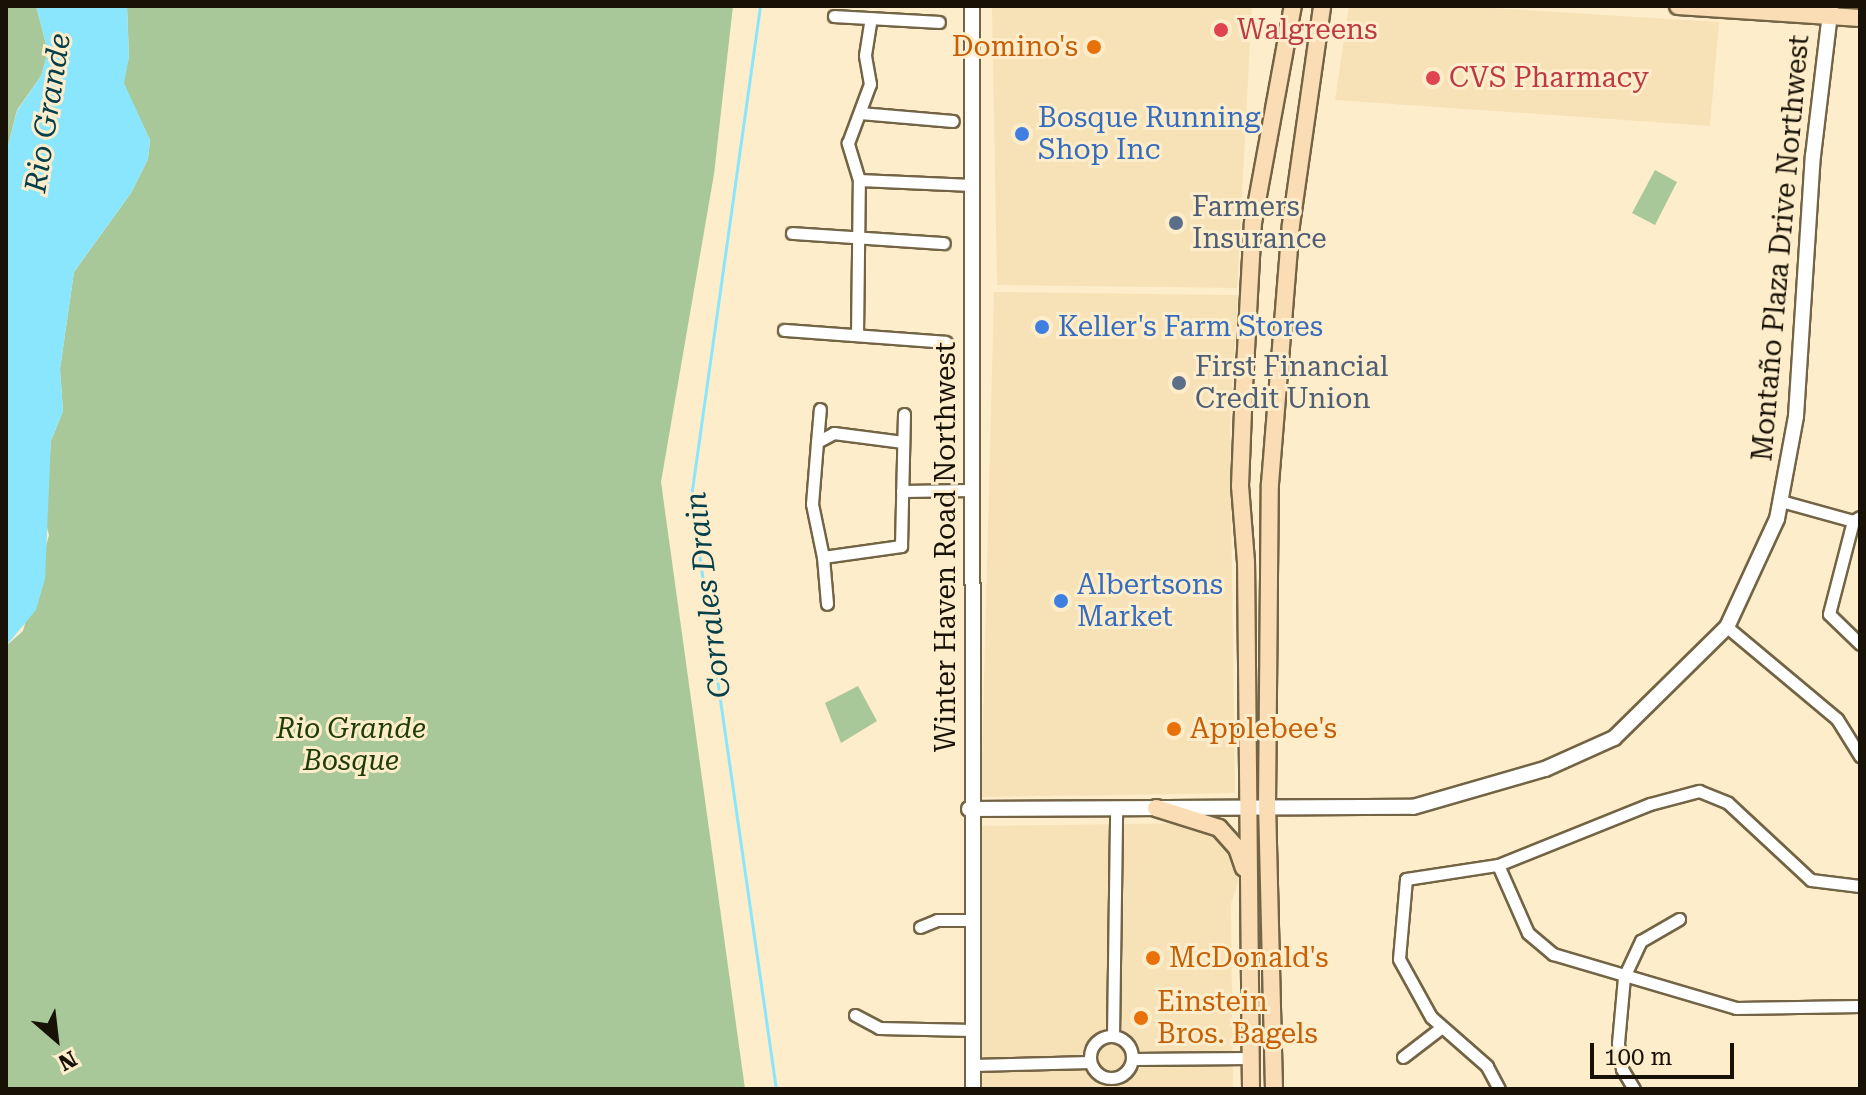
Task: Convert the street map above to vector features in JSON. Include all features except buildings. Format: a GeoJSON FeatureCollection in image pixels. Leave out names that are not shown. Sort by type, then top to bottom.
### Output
{"type":"FeatureCollection","features":[{"type":"Feature","properties":{"kind":"main road"},"geometry":{"type":"LineString","coordinates":[[1251,1089],[1246,562],[1240,486],[1253,223],[1293,6]]}},
{"type":"Feature","properties":{"kind":"main road"},"geometry":{"type":"LineString","coordinates":[[1274,1089],[1267,806],[1270,484],[1291,225],[1322,6]]}},
{"type":"Feature","properties":{"kind":"main road"},"geometry":{"type":"LineString","coordinates":[[1678,6],[1830,12],[1860,18]]}},
{"type":"Feature","properties":{"kind":"main road"},"geometry":{"type":"LineString","coordinates":[[1156,808],[1219,828],[1237,848],[1249,881]]}},
{"type":"Feature","properties":{"kind":"street","name":"Winter Haven Road Northwest"},"geometry":{"type":"LineString","coordinates":[[972,6],[969,809],[973,1089]]}},
{"type":"Feature","properties":{"kind":"street","name":"Montaño Plaza Drive Northwest"},"geometry":{"type":"LineString","coordinates":[[969,809],[1248,805],[1413,807],[1545,769],[1614,738],[1727,627],[1781,501],[1796,416],[1813,156],[1830,12]]}},
{"type":"Feature","properties":{"kind":"street"},"geometry":{"type":"LineString","coordinates":[[834,16],[939,22]]}},
{"type":"Feature","properties":{"kind":"street"},"geometry":{"type":"LineString","coordinates":[[857,335],[859,180],[848,143],[870,84],[865,55],[871,18]]}},
{"type":"Feature","properties":{"kind":"street"},"geometry":{"type":"LineString","coordinates":[[860,113],[953,121]]}},
{"type":"Feature","properties":{"kind":"street"},"geometry":{"type":"LineString","coordinates":[[859,180],[972,185]]}},
{"type":"Feature","properties":{"kind":"street"},"geometry":{"type":"LineString","coordinates":[[792,233],[944,243]]}},
{"type":"Feature","properties":{"kind":"street"},"geometry":{"type":"LineString","coordinates":[[784,330],[946,342]]}},
{"type":"Feature","properties":{"kind":"street"},"geometry":{"type":"LineString","coordinates":[[820,409],[812,504],[823,557],[827,604]]}},
{"type":"Feature","properties":{"kind":"street"},"geometry":{"type":"LineString","coordinates":[[823,557],[901,546],[904,414]]}},
{"type":"Feature","properties":{"kind":"street"},"geometry":{"type":"LineString","coordinates":[[817,442],[834,433],[903,442]]}},
{"type":"Feature","properties":{"kind":"street"},"geometry":{"type":"LineString","coordinates":[[902,491],[972,490]]}},
{"type":"Feature","properties":{"kind":"street"},"geometry":{"type":"LineString","coordinates":[[1781,501],[1856,519],[1829,614],[1860,644]]}},
{"type":"Feature","properties":{"kind":"street"},"geometry":{"type":"LineString","coordinates":[[1727,627],[1837,719],[1860,756]]}},
{"type":"Feature","properties":{"kind":"street"},"geometry":{"type":"LineString","coordinates":[[1499,1089],[1487,1066],[1431,1017],[1399,959],[1406,879],[1498,865],[1650,804],[1699,791],[1728,803],[1811,880],[1860,886]]}},
{"type":"Feature","properties":{"kind":"street"},"geometry":{"type":"LineString","coordinates":[[1113,1036],[1116,809]]}},
{"type":"Feature","properties":{"kind":"street"},"geometry":{"type":"LineString","coordinates":[[1498,865],[1528,933],[1553,954],[1736,1008],[1860,1006]]}},
{"type":"Feature","properties":{"kind":"street"},"geometry":{"type":"LineString","coordinates":[[1634,1089],[1622,1069],[1618,1043],[1624,977],[1641,941],[1679,919]]}},
{"type":"Feature","properties":{"kind":"street"},"geometry":{"type":"LineString","coordinates":[[920,927],[937,920],[970,920]]}},
{"type":"Feature","properties":{"kind":"street"},"geometry":{"type":"LineString","coordinates":[[855,1015],[879,1028],[972,1030]]}},
{"type":"Feature","properties":{"kind":"street"},"geometry":{"type":"LineString","coordinates":[[1403,1057],[1442,1027]]}},
{"type":"Feature","properties":{"kind":"street"},"geometry":{"type":"LineString","coordinates":[[1113,1036],[1128,1043],[1133,1059],[1124,1074],[1108,1084],[1090,1062],[1094,1044],[1113,1036]]}},
{"type":"Feature","properties":{"kind":"street"},"geometry":{"type":"LineString","coordinates":[[1133,1059],[1250,1058]]}},
{"type":"Feature","properties":{"kind":"street"},"geometry":{"type":"LineString","coordinates":[[973,1065],[1090,1062]]}},
{"type":"Feature","properties":{"kind":"shaded area"},"geometry":{"type":"Polygon","coordinates":[[[992,6],[1252,6],[1237,288],[997,285],[992,6]]]}},
{"type":"Feature","properties":{"kind":"shaded area"},"geometry":{"type":"Polygon","coordinates":[[[1349,6],[1461,6],[1719,22],[1710,126],[1335,100],[1349,6]]]}},
{"type":"Feature","properties":{"kind":"shaded area"},"geometry":{"type":"Polygon","coordinates":[[[994,292],[1238,295],[1230,424],[1235,793],[981,797],[994,292]]]}},
{"type":"Feature","properties":{"kind":"shaded area"},"geometry":{"type":"Polygon","coordinates":[[[1197,823],[1210,828],[1238,860],[1239,879],[1231,904],[1233,1089],[980,1089],[979,826],[1197,823]]]}},
{"type":"Feature","properties":{"kind":"green space"},"geometry":{"type":"Polygon","coordinates":[[[6,6],[36,6],[48,52],[41,76],[17,110],[6,154],[6,6]]]}},
{"type":"Feature","properties":{"kind":"green space","name":"Rio Grande Bosque"},"geometry":{"type":"Polygon","coordinates":[[[127,6],[733,6],[714,174],[661,482],[745,1089],[6,1089],[6,646],[23,631],[49,535],[44,518],[51,441],[63,411],[60,369],[74,272],[131,193],[148,159],[150,140],[123,83],[129,57],[127,6]]]}},
{"type":"Feature","properties":{"kind":"green space"},"geometry":{"type":"Polygon","coordinates":[[[1655,170],[1677,182],[1655,225],[1632,213],[1655,170]]]}},
{"type":"Feature","properties":{"kind":"green space"},"geometry":{"type":"Polygon","coordinates":[[[858,686],[877,721],[841,743],[825,703],[858,686]]]}},
{"type":"Feature","properties":{"kind":"water","name":"Rio Grande"},"geometry":{"type":"Polygon","coordinates":[[[36,6],[127,6],[129,57],[124,83],[150,140],[148,159],[131,193],[74,272],[60,369],[63,411],[51,441],[45,579],[36,610],[6,646],[6,154],[17,111],[41,76],[48,52],[36,6]]]}},
{"type":"Feature","properties":{"kind":"waterway","name":"Corrales Drain"},"geometry":{"type":"LineString","coordinates":[[760,6],[691,498],[776,1089]]}},
{"type":"Feature","properties":{"kind":"place","name":"Walgreens"},"geometry":{"type":"Point","coordinates":[1221,30]}},
{"type":"Feature","properties":{"kind":"place","name":"Domino's"},"geometry":{"type":"Point","coordinates":[1094,47]}},
{"type":"Feature","properties":{"kind":"place","name":"CVS Pharmacy"},"geometry":{"type":"Point","coordinates":[1433,78]}},
{"type":"Feature","properties":{"kind":"place","name":"Bosque Running Shop Inc"},"geometry":{"type":"Point","coordinates":[1022,134]}},
{"type":"Feature","properties":{"kind":"place","name":"Farmers Insurance"},"geometry":{"type":"Point","coordinates":[1176,223]}},
{"type":"Feature","properties":{"kind":"place","name":"Keller's Farm Stores"},"geometry":{"type":"Point","coordinates":[1042,327]}},
{"type":"Feature","properties":{"kind":"place","name":"First Financial Credit Union"},"geometry":{"type":"Point","coordinates":[1179,383]}},
{"type":"Feature","properties":{"kind":"place","name":"Albertsons Market"},"geometry":{"type":"Point","coordinates":[1061,601]}},
{"type":"Feature","properties":{"kind":"place","name":"Applebee's"},"geometry":{"type":"Point","coordinates":[1174,729]}},
{"type":"Feature","properties":{"kind":"place","name":"McDonald's"},"geometry":{"type":"Point","coordinates":[1153,958]}},
{"type":"Feature","properties":{"kind":"place","name":"Einstein Bros. Bagels"},"geometry":{"type":"Point","coordinates":[1141,1018]}}]}
